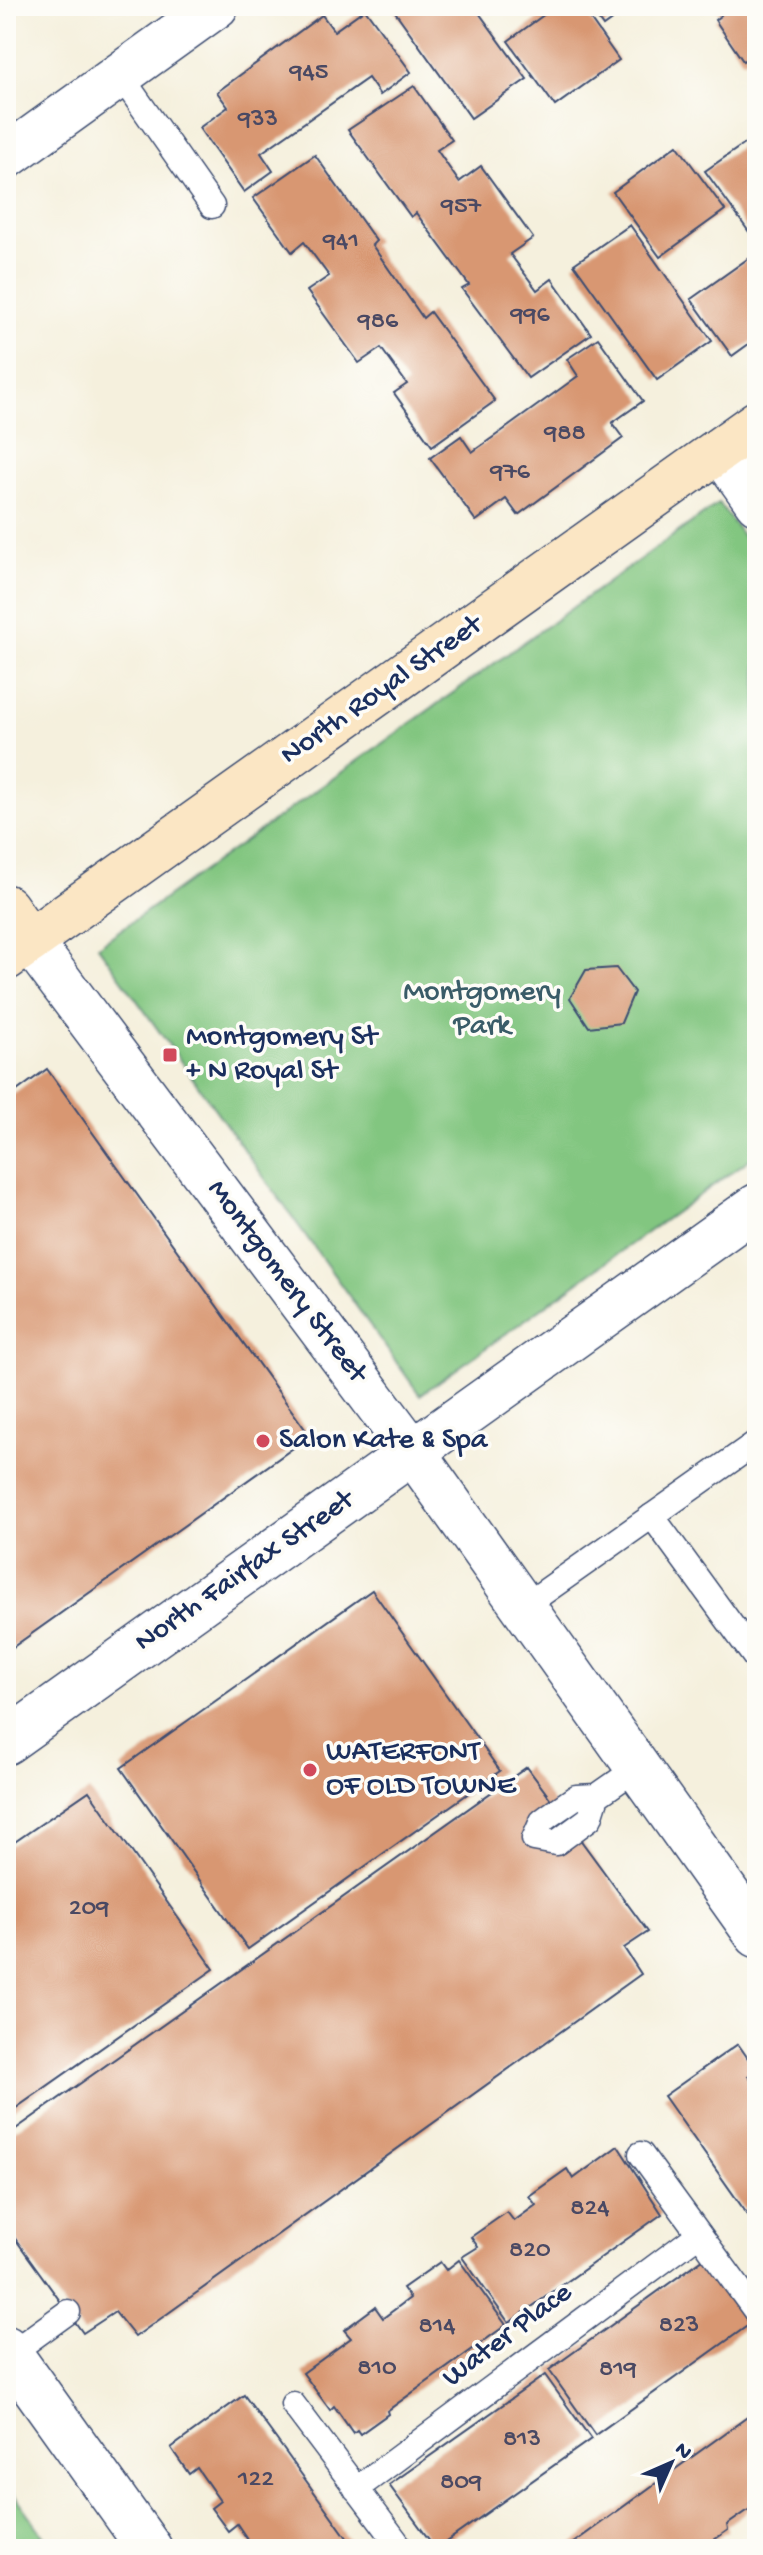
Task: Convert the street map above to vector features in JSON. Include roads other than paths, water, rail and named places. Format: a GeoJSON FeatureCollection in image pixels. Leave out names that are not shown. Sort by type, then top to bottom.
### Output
{"type":"FeatureCollection","features":[{"type":"Feature","properties":{"kind":"street"},"geometry":{"type":"LineString","coordinates":[[6,157],[216,6]]}},
{"type":"Feature","properties":{"kind":"street","name":"North Royal Street"},"geometry":{"type":"LineString","coordinates":[[14,935],[757,423]]}},
{"type":"Feature","properties":{"kind":"street"},"geometry":{"type":"LineString","coordinates":[[720,450],[757,502]]}},
{"type":"Feature","properties":{"kind":"street","name":"Montgomery Street"},"geometry":{"type":"LineString","coordinates":[[14,935],[413,1452],[757,1935]]}},
{"type":"Feature","properties":{"kind":"street","name":"North Fairfax Street"},"geometry":{"type":"LineString","coordinates":[[6,1742],[757,1206]]}},
{"type":"Feature","properties":{"kind":"street"},"geometry":{"type":"LineString","coordinates":[[8,2351],[150,2549]]}},
{"type":"Feature","properties":{"kind":"lane"},"geometry":{"type":"LineString","coordinates":[[120,75],[212,206]]}},
{"type":"Feature","properties":{"kind":"lane"},"geometry":{"type":"LineString","coordinates":[[523,1607],[757,1442]]}},
{"type":"Feature","properties":{"kind":"lane"},"geometry":{"type":"LineString","coordinates":[[652,1516],[757,1660]]}},
{"type":"Feature","properties":{"kind":"lane"},"geometry":{"type":"LineString","coordinates":[[526,1846],[542,1821],[576,1797],[597,1796],[637,1768]]}},
{"type":"Feature","properties":{"kind":"lane"},"geometry":{"type":"LineString","coordinates":[[641,2154],[757,2313]]}},
{"type":"Feature","properties":{"kind":"lane","name":"Water Place"},"geometry":{"type":"LineString","coordinates":[[356,2489],[699,2234]]}},
{"type":"Feature","properties":{"kind":"lane"},"geometry":{"type":"LineString","coordinates":[[8,2351],[68,2312]]}},
{"type":"Feature","properties":{"kind":"lane"},"geometry":{"type":"LineString","coordinates":[[293,2404],[402,2549]]}},
{"type":"Feature","properties":{"kind":"place","name":"Montgomery St + N Royal St"},"geometry":{"type":"Point","coordinates":[170,1055]}},
{"type":"Feature","properties":{"kind":"place","name":"Salon Kate & Spa"},"geometry":{"type":"Point","coordinates":[263,1441]}},
{"type":"Feature","properties":{"kind":"place","name":"WATERFONT OF OLD TOWNE"},"geometry":{"type":"Point","coordinates":[310,1770]}},
{"type":"Feature","properties":{"kind":"park label","name":"Montgomery Park"},"geometry":{"type":"Point","coordinates":[482,1010]}}]}
